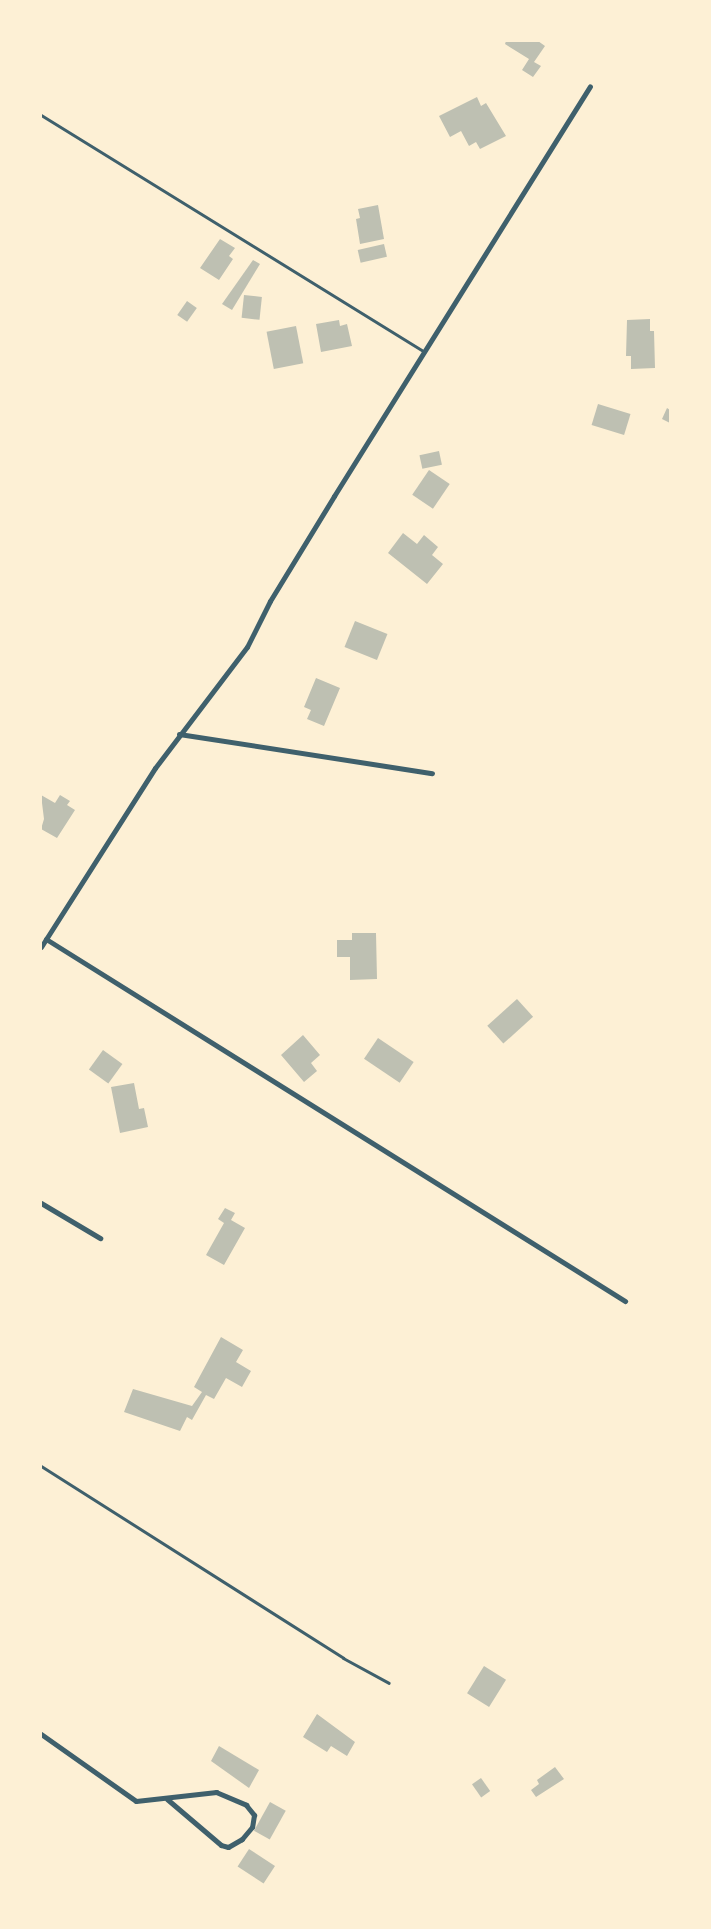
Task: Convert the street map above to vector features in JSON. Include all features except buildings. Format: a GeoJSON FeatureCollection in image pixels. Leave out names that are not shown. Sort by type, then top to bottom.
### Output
{"type":"FeatureCollection","features":[{"type":"Feature","properties":{"kind":"street"},"geometry":{"type":"LineString","coordinates":[[41,947],[179,734],[248,646],[270,601],[590,87]]}},
{"type":"Feature","properties":{"kind":"street"},"geometry":{"type":"LineString","coordinates":[[179,734],[432,773]]}},
{"type":"Feature","properties":{"kind":"street"},"geometry":{"type":"LineString","coordinates":[[46,939],[625,1301]]}},
{"type":"Feature","properties":{"kind":"street"},"geometry":{"type":"LineString","coordinates":[[41,1203],[100,1238]]}},
{"type":"Feature","properties":{"kind":"street"},"geometry":{"type":"LineString","coordinates":[[41,1734],[136,1802],[216,1792],[246,1805],[254,1815],[252,1827],[242,1839],[228,1847],[221,1845],[167,1799]]}},
{"type":"Feature","properties":{"kind":"lane"},"geometry":{"type":"LineString","coordinates":[[41,115],[424,352]]}},
{"type":"Feature","properties":{"kind":"lane"},"geometry":{"type":"LineString","coordinates":[[41,1466],[351,1663],[389,1683]]}}]}
